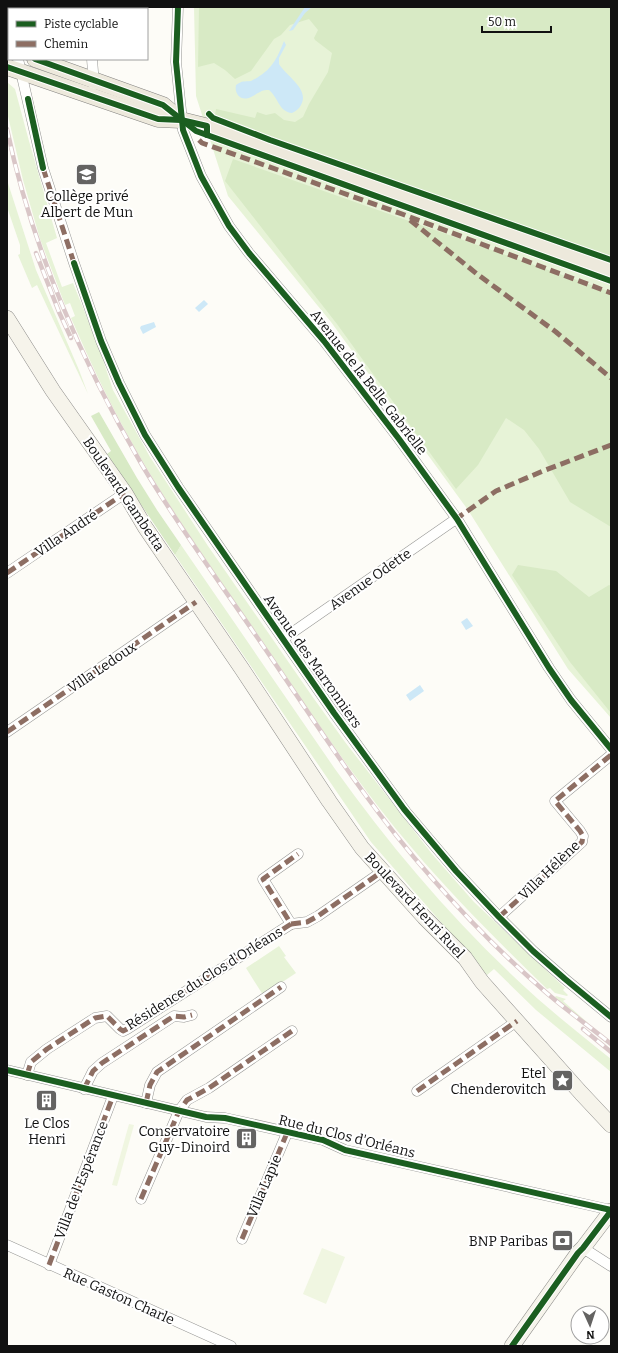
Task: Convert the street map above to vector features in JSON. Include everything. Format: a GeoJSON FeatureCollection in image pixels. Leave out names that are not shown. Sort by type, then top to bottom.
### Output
{"type":"FeatureCollection","features":[{"type":"Feature","properties":{"kind":"main road"},"geometry":{"type":"LineString","coordinates":[[38,60],[163,105],[181,120]]}},
{"type":"Feature","properties":{"kind":"main road"},"geometry":{"type":"LineString","coordinates":[[7,67],[20,66],[94,98],[158,119],[181,120],[209,127],[611,272]]}},
{"type":"Feature","properties":{"kind":"street","name":"Avenue de la Belle Gabrielle"},"geometry":{"type":"LineString","coordinates":[[178,7],[176,62],[181,120],[187,142],[201,176],[238,238],[267,275],[324,341],[399,438],[456,519],[549,668],[571,700],[611,749]]}},
{"type":"Feature","properties":{"kind":"street"},"geometry":{"type":"LineString","coordinates":[[92,60],[94,98]]}},
{"type":"Feature","properties":{"kind":"street","name":"Avenue des Marronniers"},"geometry":{"type":"LineString","coordinates":[[20,66],[43,168],[74,263],[101,341],[119,383],[145,435],[178,487],[338,719],[404,809],[456,871],[499,917],[560,974],[611,1017]]}},
{"type":"Feature","properties":{"kind":"street","name":"Boulevard Gambetta"},"geometry":{"type":"LineString","coordinates":[[7,318],[53,391],[125,493],[145,527],[242,669]]}},
{"type":"Feature","properties":{"kind":"street","name":"Villa André"},"geometry":{"type":"LineString","coordinates":[[7,574],[125,493]]}},
{"type":"Feature","properties":{"kind":"street","name":"Avenue Odette"},"geometry":{"type":"LineString","coordinates":[[283,639],[456,519]]}},
{"type":"Feature","properties":{"kind":"street","name":"Villa Ledoux"},"geometry":{"type":"LineString","coordinates":[[7,732],[196,602]]}},
{"type":"Feature","properties":{"kind":"street","name":"Boulevard Henri Ruel"},"geometry":{"type":"LineString","coordinates":[[242,669],[329,801],[362,848],[424,917],[465,958],[482,982],[611,1125]]}},
{"type":"Feature","properties":{"kind":"street","name":"Villa Hélène"},"geometry":{"type":"LineString","coordinates":[[499,917],[582,842],[583,836],[580,831],[555,801],[611,755]]}},
{"type":"Feature","properties":{"kind":"street","name":"Résidence du Clos d'Orléans"},"geometry":{"type":"LineString","coordinates":[[290,924],[263,879],[298,854]]}},
{"type":"Feature","properties":{"kind":"street","name":"Résidence du Clos d'Orléans"},"geometry":{"type":"LineString","coordinates":[[27,1075],[31,1062],[95,1018],[107,1016],[123,1031],[127,1029],[290,924],[307,922],[318,916],[383,871]]}},
{"type":"Feature","properties":{"kind":"street"},"geometry":{"type":"LineString","coordinates":[[146,1103],[150,1085],[157,1072],[281,987]]}},
{"type":"Feature","properties":{"kind":"street"},"geometry":{"type":"LineString","coordinates":[[84,1089],[93,1072],[102,1063],[174,1016],[184,1017],[192,1014]]}},
{"type":"Feature","properties":{"kind":"street"},"geometry":{"type":"LineString","coordinates":[[417,1091],[517,1021]]}},
{"type":"Feature","properties":{"kind":"street"},"geometry":{"type":"LineString","coordinates":[[141,1200],[179,1111],[187,1100],[209,1088],[292,1030]]}},
{"type":"Feature","properties":{"kind":"street","name":"Rue du Clos d'Orléans"},"geometry":{"type":"LineString","coordinates":[[7,1070],[206,1117],[225,1118],[323,1140],[345,1150],[611,1211]]}},
{"type":"Feature","properties":{"kind":"street","name":"Villa de l'Espérance"},"geometry":{"type":"LineString","coordinates":[[49,1265],[113,1096]]}},
{"type":"Feature","properties":{"kind":"street","name":"Villa Lapie"},"geometry":{"type":"LineString","coordinates":[[242,1239],[287,1133]]}},
{"type":"Feature","properties":{"kind":"street"},"geometry":{"type":"LineString","coordinates":[[512,1346],[578,1252],[583,1248],[611,1211]]}},
{"type":"Feature","properties":{"kind":"street","name":"Rue Gaston Charle"},"geometry":{"type":"LineString","coordinates":[[7,1245],[230,1346]]}},
{"type":"Feature","properties":{"kind":"street"},"geometry":{"type":"LineString","coordinates":[[583,1248],[611,1266]]}},
{"type":"Feature","properties":{"kind":"green space"},"geometry":{"type":"Polygon","coordinates":[[[194,7],[611,7],[611,718],[568,669],[468,510],[331,322],[228,196],[196,96],[194,7]]]}},
{"type":"Feature","properties":{"kind":"green space"},"geometry":{"type":"Polygon","coordinates":[[[199,7],[611,7],[611,258],[246,130],[215,115],[216,109],[255,118],[257,112],[266,115],[275,113],[284,120],[295,122],[303,117],[328,72],[332,53],[315,40],[314,38],[318,30],[309,19],[290,25],[281,35],[274,39],[251,71],[235,79],[214,63],[198,67],[199,7]]]}},
{"type":"Feature","properties":{"kind":"green space"},"geometry":{"type":"Polygon","coordinates":[[[7,82],[15,89],[57,238],[46,243],[62,287],[73,283],[98,345],[113,390],[150,457],[208,546],[345,742],[432,854],[474,902],[565,988],[563,990],[568,995],[567,996],[555,993],[550,988],[547,989],[444,885],[391,823],[352,772],[191,538],[158,487],[127,434],[98,376],[71,318],[75,316],[70,303],[65,305],[40,239],[23,180],[7,112],[7,82]]]}},
{"type":"Feature","properties":{"kind":"green space"},"geometry":{"type":"Polygon","coordinates":[[[233,159],[611,292],[611,527],[570,502],[539,449],[524,430],[506,418],[478,465],[456,489],[337,324],[225,181],[233,159]]]}},
{"type":"Feature","properties":{"kind":"green space"},"geometry":{"type":"Polygon","coordinates":[[[7,180],[36,270],[88,394],[37,285],[32,288],[18,255],[20,254],[20,245],[7,207],[7,180]]]}},
{"type":"Feature","properties":{"kind":"green space"},"geometry":{"type":"Polygon","coordinates":[[[99,412],[137,478],[181,545],[175,555],[107,454],[111,451],[91,416],[99,412]]]}},
{"type":"Feature","properties":{"kind":"green space"},"geometry":{"type":"Polygon","coordinates":[[[181,545],[335,769],[405,860],[456,918],[510,973],[547,1007],[611,1059],[611,1072],[536,1010],[494,969],[487,975],[371,842],[175,555],[181,545]]]}},
{"type":"Feature","properties":{"kind":"green space"},"geometry":{"type":"Polygon","coordinates":[[[518,565],[556,571],[589,597],[609,585],[611,586],[611,713],[570,662],[512,575],[518,565]]]}},
{"type":"Feature","properties":{"kind":"green space"},"geometry":{"type":"Polygon","coordinates":[[[279,946],[286,956],[284,957],[296,973],[263,995],[246,968],[279,946]]]}},
{"type":"Feature","properties":{"kind":"green space"},"geometry":{"type":"Polygon","coordinates":[[[555,997],[566,999],[563,1001],[588,1023],[587,1024],[555,997]]]}},
{"type":"Feature","properties":{"kind":"green space"},"geometry":{"type":"Polygon","coordinates":[[[129,1124],[134,1125],[117,1186],[112,1185],[129,1124]]]}},
{"type":"Feature","properties":{"kind":"green space"},"geometry":{"type":"Polygon","coordinates":[[[322,1248],[345,1257],[326,1304],[303,1294],[322,1248]]]}},
{"type":"Feature","properties":{"kind":"water"},"geometry":{"type":"Polygon","coordinates":[[[305,7],[312,7],[305,13],[293,30],[289,31],[305,7]]]}},
{"type":"Feature","properties":{"kind":"water"},"geometry":{"type":"Polygon","coordinates":[[[284,41],[286,45],[279,58],[279,64],[300,88],[303,99],[299,108],[292,113],[281,107],[269,90],[262,91],[252,97],[247,98],[241,98],[236,91],[236,85],[238,83],[251,81],[272,65],[284,41]]]}},
{"type":"Feature","properties":{"kind":"water"},"geometry":{"type":"Polygon","coordinates":[[[204,300],[208,304],[199,312],[195,308],[204,300]]]}},
{"type":"Feature","properties":{"kind":"water"},"geometry":{"type":"Polygon","coordinates":[[[154,322],[156,327],[143,334],[140,328],[141,326],[154,322]]]}},
{"type":"Feature","properties":{"kind":"water"},"geometry":{"type":"Polygon","coordinates":[[[467,618],[473,626],[466,630],[461,622],[467,618]]]}},
{"type":"Feature","properties":{"kind":"water"},"geometry":{"type":"Polygon","coordinates":[[[420,685],[424,691],[410,701],[406,695],[420,685]]]}},
{"type":"Feature","properties":{"kind":"railway"},"geometry":{"type":"LineString","coordinates":[[7,129],[17,173],[44,259],[79,344],[120,426],[155,487],[183,530],[340,760],[407,849],[457,906],[512,962],[549,995],[611,1044]]}},
{"type":"Feature","properties":{"kind":"railway"},"geometry":{"type":"LineString","coordinates":[[36,253],[71,338]]}},
{"type":"Feature","properties":{"kind":"railway"},"geometry":{"type":"LineString","coordinates":[[583,1029],[611,1052]]}},
{"type":"Feature","properties":{"kind":"marked path"},"geometry":{"type":"LineString","coordinates":[[199,140],[202,143],[402,214],[611,293]]}},
{"type":"Feature","properties":{"kind":"marked path"},"geometry":{"type":"LineString","coordinates":[[43,168],[74,263]]}},
{"type":"Feature","properties":{"kind":"marked path"},"geometry":{"type":"LineString","coordinates":[[410,220],[477,274],[556,332],[611,378]]}},
{"type":"Feature","properties":{"kind":"marked path"},"geometry":{"type":"LineString","coordinates":[[457,520],[456,519],[496,491],[611,445]]}},
{"type":"Feature","properties":{"kind":"marked path"},"geometry":{"type":"LineString","coordinates":[[7,573],[125,493]]}},
{"type":"Feature","properties":{"kind":"marked path"},"geometry":{"type":"LineString","coordinates":[[7,732],[196,602]]}},
{"type":"Feature","properties":{"kind":"marked path"},"geometry":{"type":"LineString","coordinates":[[499,917],[582,842],[583,836],[580,831],[555,801],[611,755]]}},
{"type":"Feature","properties":{"kind":"marked path"},"geometry":{"type":"LineString","coordinates":[[27,1075],[31,1062],[47,1049],[95,1018],[107,1016],[123,1031],[291,924],[263,879],[298,854]]}},
{"type":"Feature","properties":{"kind":"marked path"},"geometry":{"type":"LineString","coordinates":[[291,924],[307,922],[318,916],[383,871]]}},
{"type":"Feature","properties":{"kind":"marked path"},"geometry":{"type":"LineString","coordinates":[[146,1103],[150,1085],[157,1072],[281,987]]}},
{"type":"Feature","properties":{"kind":"marked path"},"geometry":{"type":"LineString","coordinates":[[84,1089],[93,1071],[102,1063],[174,1016],[184,1017],[192,1015]]}},
{"type":"Feature","properties":{"kind":"marked path"},"geometry":{"type":"LineString","coordinates":[[417,1091],[517,1021]]}},
{"type":"Feature","properties":{"kind":"marked path"},"geometry":{"type":"LineString","coordinates":[[141,1199],[179,1111],[187,1100],[209,1088],[292,1031]]}},
{"type":"Feature","properties":{"kind":"marked path"},"geometry":{"type":"LineString","coordinates":[[49,1265],[113,1096]]}},
{"type":"Feature","properties":{"kind":"marked path"},"geometry":{"type":"LineString","coordinates":[[242,1239],[287,1133]]}},
{"type":"Feature","properties":{"kind":"cycle path"},"geometry":{"type":"LineString","coordinates":[[178,7],[176,62],[183,130],[201,176],[229,226],[249,253],[324,341],[399,439],[457,519],[549,668],[571,700],[611,749]]}},
{"type":"Feature","properties":{"kind":"cycle path"},"geometry":{"type":"LineString","coordinates":[[38,60],[163,105],[196,131],[611,281]]}},
{"type":"Feature","properties":{"kind":"cycle path"},"geometry":{"type":"LineString","coordinates":[[7,67],[158,119],[181,120],[207,126],[207,135]]}},
{"type":"Feature","properties":{"kind":"cycle path"},"geometry":{"type":"LineString","coordinates":[[28,99],[43,168]]}},
{"type":"Feature","properties":{"kind":"cycle path"},"geometry":{"type":"LineString","coordinates":[[209,114],[213,118],[270,140],[611,260]]}},
{"type":"Feature","properties":{"kind":"cycle path"},"geometry":{"type":"LineString","coordinates":[[74,263],[101,341],[119,383],[145,435],[178,487],[334,713],[404,809],[456,871],[533,951],[611,1017]]}},
{"type":"Feature","properties":{"kind":"cycle path"},"geometry":{"type":"LineString","coordinates":[[7,1070],[206,1117],[225,1118],[323,1140],[345,1150],[611,1210]]}},
{"type":"Feature","properties":{"kind":"cycle path"},"geometry":{"type":"LineString","coordinates":[[512,1346],[578,1253],[611,1211]]}},
{"type":"Feature","properties":{"kind":"place","name":"Collège privé Albert de Mun"},"geometry":{"type":"Point","coordinates":[87,174]}},
{"type":"Feature","properties":{"kind":"place","name":"Etel Chenderovitch"},"geometry":{"type":"Point","coordinates":[562,1081]}},
{"type":"Feature","properties":{"kind":"place","name":"Le Clos Henri"},"geometry":{"type":"Point","coordinates":[47,1101]}},
{"type":"Feature","properties":{"kind":"place","name":"Conservatoire Guy-Dinoird"},"geometry":{"type":"Point","coordinates":[246,1139]}},
{"type":"Feature","properties":{"kind":"place","name":"BNP Paribas"},"geometry":{"type":"Point","coordinates":[563,1241]}}]}
